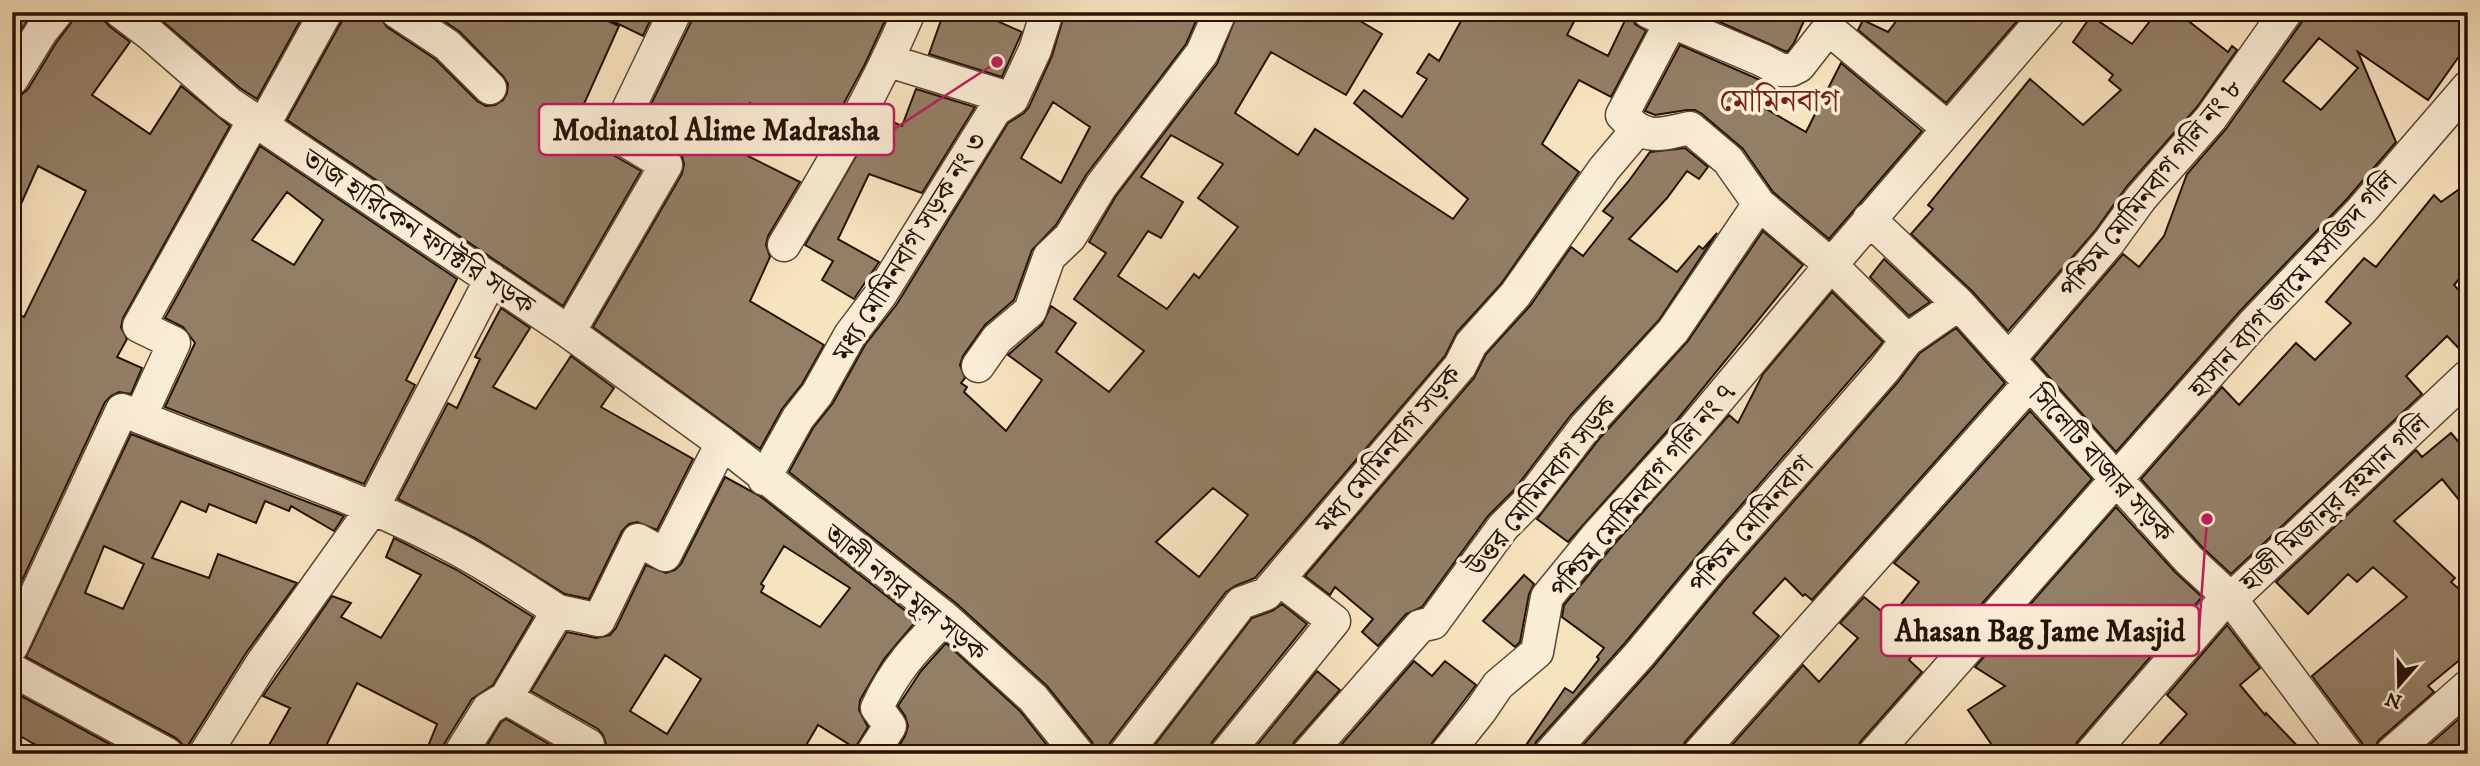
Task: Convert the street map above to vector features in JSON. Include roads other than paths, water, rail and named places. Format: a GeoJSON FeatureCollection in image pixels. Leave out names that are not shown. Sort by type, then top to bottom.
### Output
{"type":"FeatureCollection","features":[{"type":"Feature","properties":{"kind":"street"},"geometry":{"type":"LineString","coordinates":[[12,79],[41,32],[57,12]]}},
{"type":"Feature","properties":{"kind":"street","name":"তাজ হারিকেন ফ্যাক্টরি সড়ক"},"geometry":{"type":"LineString","coordinates":[[121,12],[155,23],[229,103],[569,332],[722,443]]}},
{"type":"Feature","properties":{"kind":"street"},"geometry":{"type":"LineString","coordinates":[[139,417],[174,343],[139,326],[326,12]]}},
{"type":"Feature","properties":{"kind":"street"},"geometry":{"type":"LineString","coordinates":[[569,332],[666,165],[623,139],[624,118],[675,12]]}},
{"type":"Feature","properties":{"kind":"street"},"geometry":{"type":"LineString","coordinates":[[784,245],[838,156],[888,61],[909,12]]}},
{"type":"Feature","properties":{"kind":"street","name":"মধ্য মোমিনবাগ সড়ক নং ৩"},"geometry":{"type":"LineString","coordinates":[[764,479],[798,418],[817,394],[850,335],[881,294],[995,110],[1012,99],[1035,50],[1047,12]]}},
{"type":"Feature","properties":{"kind":"street"},"geometry":{"type":"LineString","coordinates":[[978,366],[997,339],[1030,311],[1049,257],[1070,237],[1101,186],[1202,53],[1220,12]]}},
{"type":"Feature","properties":{"kind":"street","name":"পশ্চিম মোমিনবাগ গলি নং ৭"},"geometry":{"type":"LineString","coordinates":[[1446,754],[1498,685],[1536,652],[1547,597],[2049,12]]}},
{"type":"Feature","properties":{"kind":"street","name":"পশ্চিম মোমিনবাগ গলি নং ৮"},"geometry":{"type":"LineString","coordinates":[[2008,359],[2211,118],[2286,12]]}},
{"type":"Feature","properties":{"kind":"street"},"geometry":{"type":"LineString","coordinates":[[410,16],[447,45],[491,88]]}},
{"type":"Feature","properties":{"kind":"street"},"geometry":{"type":"LineString","coordinates":[[1908,340],[1831,265],[1759,204],[1728,160],[1690,128],[1660,134],[1637,130],[1622,115],[1660,17],[1781,70],[1791,70],[1799,66],[1824,34],[1836,35],[1948,128]]}},
{"type":"Feature","properties":{"kind":"street"},"geometry":{"type":"LineString","coordinates":[[888,61],[1012,99]]}},
{"type":"Feature","properties":{"kind":"street","name":"হাসান ব্যাগ জামে মসজিদ গলি"},"geometry":{"type":"LineString","coordinates":[[2116,481],[2254,323],[2361,211],[2468,87]]}},
{"type":"Feature","properties":{"kind":"street","name":"মধ্য মোমিনবাগ সড়ক"},"geometry":{"type":"LineString","coordinates":[[1125,754],[1241,603],[1266,594],[1460,366],[1471,344],[1515,295],[1604,169],[1637,130]]}},
{"type":"Feature","properties":{"kind":"street","name":"উত্তর মোমিনবাগ সড়ক"},"geometry":{"type":"LineString","coordinates":[[1308,754],[1420,626],[1433,623],[1503,527],[1528,502],[1586,426],[1673,331],[1759,204]]}},
{"type":"Feature","properties":{"kind":"street","name":"সিলেটি বাজার সড়ক"},"geometry":{"type":"LineString","coordinates":[[1869,219],[1959,304],[2116,481],[2189,560],[2229,598],[2347,754]]}},
{"type":"Feature","properties":{"kind":"street"},"geometry":{"type":"LineString","coordinates":[[205,754],[262,663],[372,509],[491,279]]}},
{"type":"Feature","properties":{"kind":"street","name":"পশ্চিম মোমিনবাগ"},"geometry":{"type":"LineString","coordinates":[[1550,754],[1639,655],[1908,340],[1959,304]]}},
{"type":"Feature","properties":{"kind":"street","name":"হাজী মিজানুর রহমান গলি"},"geometry":{"type":"LineString","coordinates":[[2229,598],[2468,376]]}},
{"type":"Feature","properties":{"kind":"street"},"geometry":{"type":"LineString","coordinates":[[1699,754],[2030,383]]}},
{"type":"Feature","properties":{"kind":"street"},"geometry":{"type":"LineString","coordinates":[[12,646],[122,410],[372,509],[435,537],[558,611],[600,620],[638,540],[664,555],[722,443]]}},
{"type":"Feature","properties":{"kind":"street","name":"আলী নগর মূল সড়ক"},"geometry":{"type":"LineString","coordinates":[[722,443],[764,479],[945,618],[1033,698],[1078,754]]}},
{"type":"Feature","properties":{"kind":"street"},"geometry":{"type":"LineString","coordinates":[[1874,754],[2116,481]]}},
{"type":"Feature","properties":{"kind":"street"},"geometry":{"type":"LineString","coordinates":[[1226,754],[1334,621],[1279,579]]}},
{"type":"Feature","properties":{"kind":"street"},"geometry":{"type":"LineString","coordinates":[[2091,754],[2229,598]]}},
{"type":"Feature","properties":{"kind":"street"},"geometry":{"type":"LineString","coordinates":[[460,754],[488,709],[506,698],[558,611]]}},
{"type":"Feature","properties":{"kind":"street"},"geometry":{"type":"LineString","coordinates":[[872,754],[890,726],[877,708],[888,683],[906,657],[945,618]]}},
{"type":"Feature","properties":{"kind":"street"},"geometry":{"type":"LineString","coordinates":[[12,670],[167,754]]}},
{"type":"Feature","properties":{"kind":"street"},"geometry":{"type":"LineString","coordinates":[[2391,754],[2468,686]]}},
{"type":"Feature","properties":{"kind":"street"},"geometry":{"type":"LineString","coordinates":[[506,698],[591,751]]}},
{"type":"Feature","properties":{"kind":"place","name":"Modinatol Alime Madrasha"},"geometry":{"type":"Point","coordinates":[997,62]}},
{"type":"Feature","properties":{"kind":"place","name":"Ahasan Bag Jame Masjid"},"geometry":{"type":"Point","coordinates":[2207,519]}},
{"type":"Feature","properties":{"kind":"district","name":"মোমিনবাগ"},"geometry":{"type":"Point","coordinates":[1779,100]}}]}
